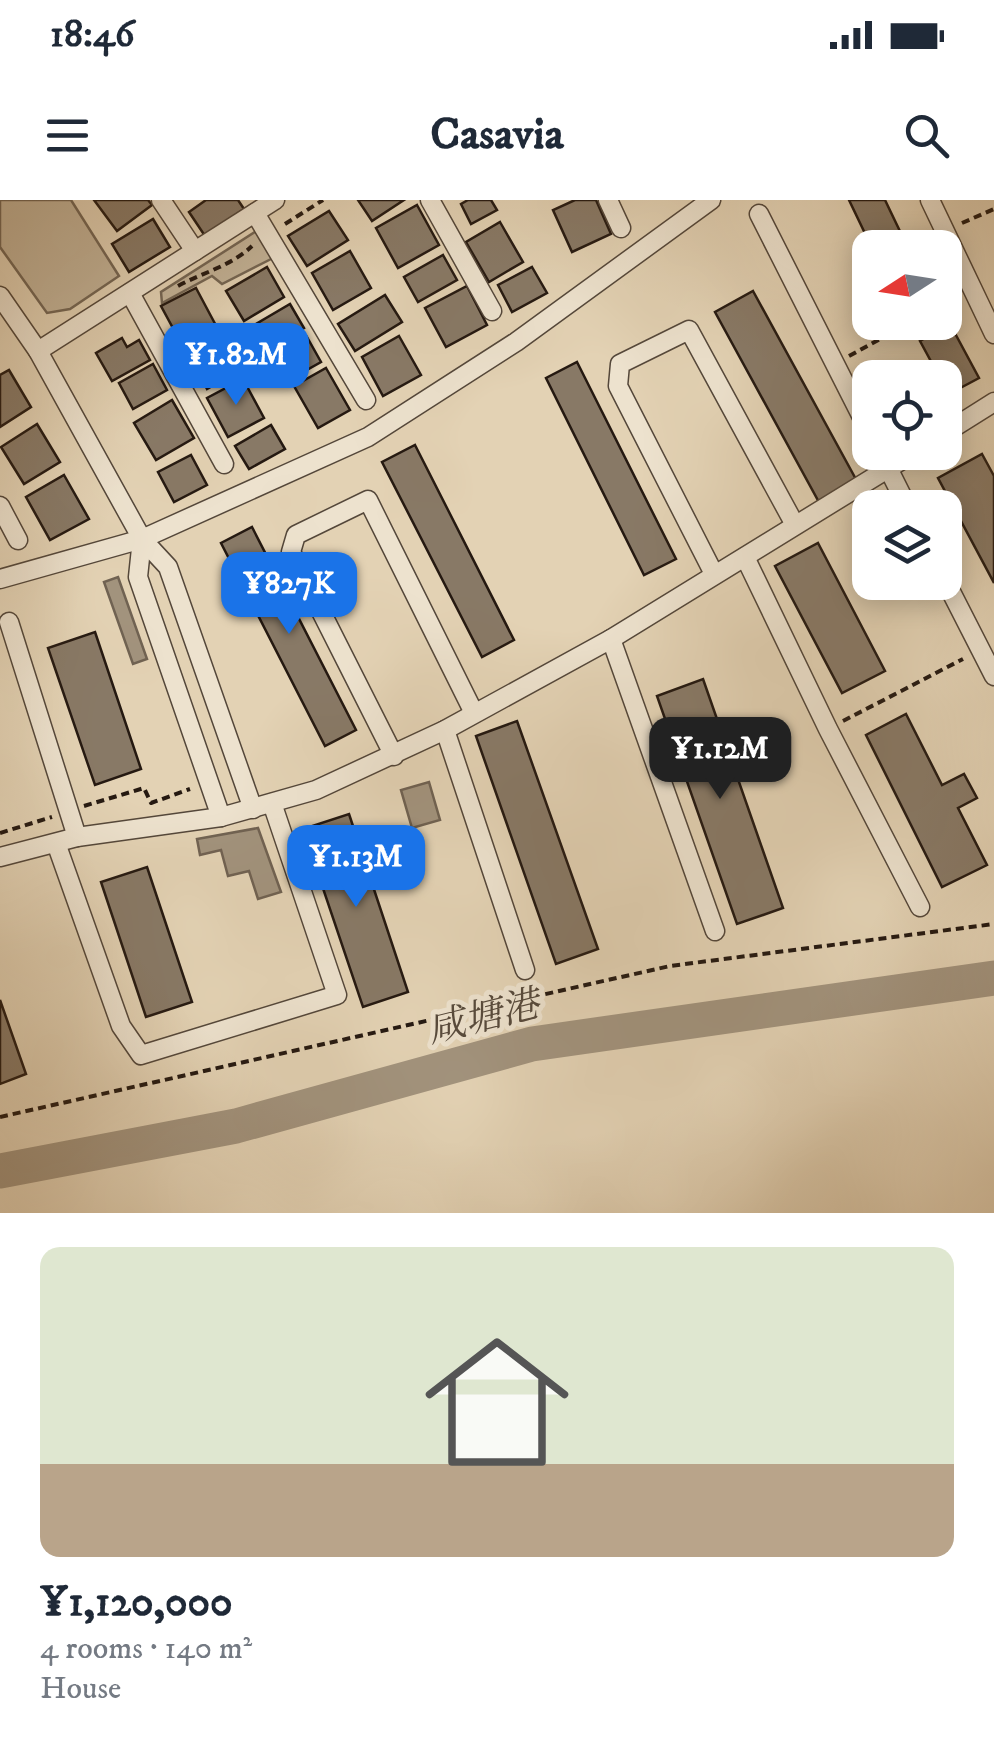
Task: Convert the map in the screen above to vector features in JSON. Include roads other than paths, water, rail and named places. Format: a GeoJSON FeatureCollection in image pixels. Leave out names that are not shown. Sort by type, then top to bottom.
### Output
{"type":"FeatureCollection","features":[{"type":"Feature","properties":{"kind":"street"},"geometry":{"type":"LineString","coordinates":[[162,200],[195,251]]}},
{"type":"Feature","properties":{"kind":"street"},"geometry":{"type":"LineString","coordinates":[[38,352],[275,200]]}},
{"type":"Feature","properties":{"kind":"street"},"geometry":{"type":"LineString","coordinates":[[430,200],[492,311]]}},
{"type":"Feature","properties":{"kind":"street"},"geometry":{"type":"LineString","coordinates":[[608,200],[622,228]]}},
{"type":"Feature","properties":{"kind":"street"},"geometry":{"type":"LineString","coordinates":[[0,579],[142,539],[368,437],[516,342],[712,200]]}},
{"type":"Feature","properties":{"kind":"street"},"geometry":{"type":"LineString","coordinates":[[930,200],[994,334]]}},
{"type":"Feature","properties":{"kind":"street"},"geometry":{"type":"LineString","coordinates":[[255,212],[366,400]]}},
{"type":"Feature","properties":{"kind":"street"},"geometry":{"type":"LineString","coordinates":[[758,214],[852,397]]}},
{"type":"Feature","properties":{"kind":"street"},"geometry":{"type":"LineString","coordinates":[[130,293],[224,464]]}},
{"type":"Feature","properties":{"kind":"street"},"geometry":{"type":"LineString","coordinates":[[0,296],[38,352],[142,539],[168,567],[254,809]]}},
{"type":"Feature","properties":{"kind":"street"},"geometry":{"type":"LineString","coordinates":[[714,574],[618,386],[620,364],[689,330],[796,525]]}},
{"type":"Feature","properties":{"kind":"street"},"geometry":{"type":"LineString","coordinates":[[962,422],[994,402]]}},
{"type":"Feature","properties":{"kind":"street"},"geometry":{"type":"LineString","coordinates":[[0,856],[77,837],[254,809],[316,790],[394,756],[611,638],[796,525],[872,470]]}},
{"type":"Feature","properties":{"kind":"street"},"geometry":{"type":"LineString","coordinates":[[394,756],[292,552],[296,535],[368,500],[474,712]]}},
{"type":"Feature","properties":{"kind":"street"},"geometry":{"type":"LineString","coordinates":[[0,506],[18,540]]}},
{"type":"Feature","properties":{"kind":"street"},"geometry":{"type":"LineString","coordinates":[[142,539],[138,577],[221,817]]}},
{"type":"Feature","properties":{"kind":"street"},"geometry":{"type":"LineString","coordinates":[[745,556],[920,906]]}},
{"type":"Feature","properties":{"kind":"street"},"geometry":{"type":"LineString","coordinates":[[955,600],[994,676]]}},
{"type":"Feature","properties":{"kind":"street"},"geometry":{"type":"LineString","coordinates":[[9,622],[77,837]]}},
{"type":"Feature","properties":{"kind":"street"},"geometry":{"type":"LineString","coordinates":[[611,638],[715,932]]}},
{"type":"Feature","properties":{"kind":"street"},"geometry":{"type":"LineString","coordinates":[[445,730],[526,970]]}},
{"type":"Feature","properties":{"kind":"street"},"geometry":{"type":"LineString","coordinates":[[56,843],[121,1026],[141,1056],[338,995],[272,804]]}},
{"type":"Feature","properties":{"kind":"waterway","name":"咸塘港"},"geometry":{"type":"LineString","coordinates":[[0,1171],[236,1126],[532,1044],[994,978]]}}]}
